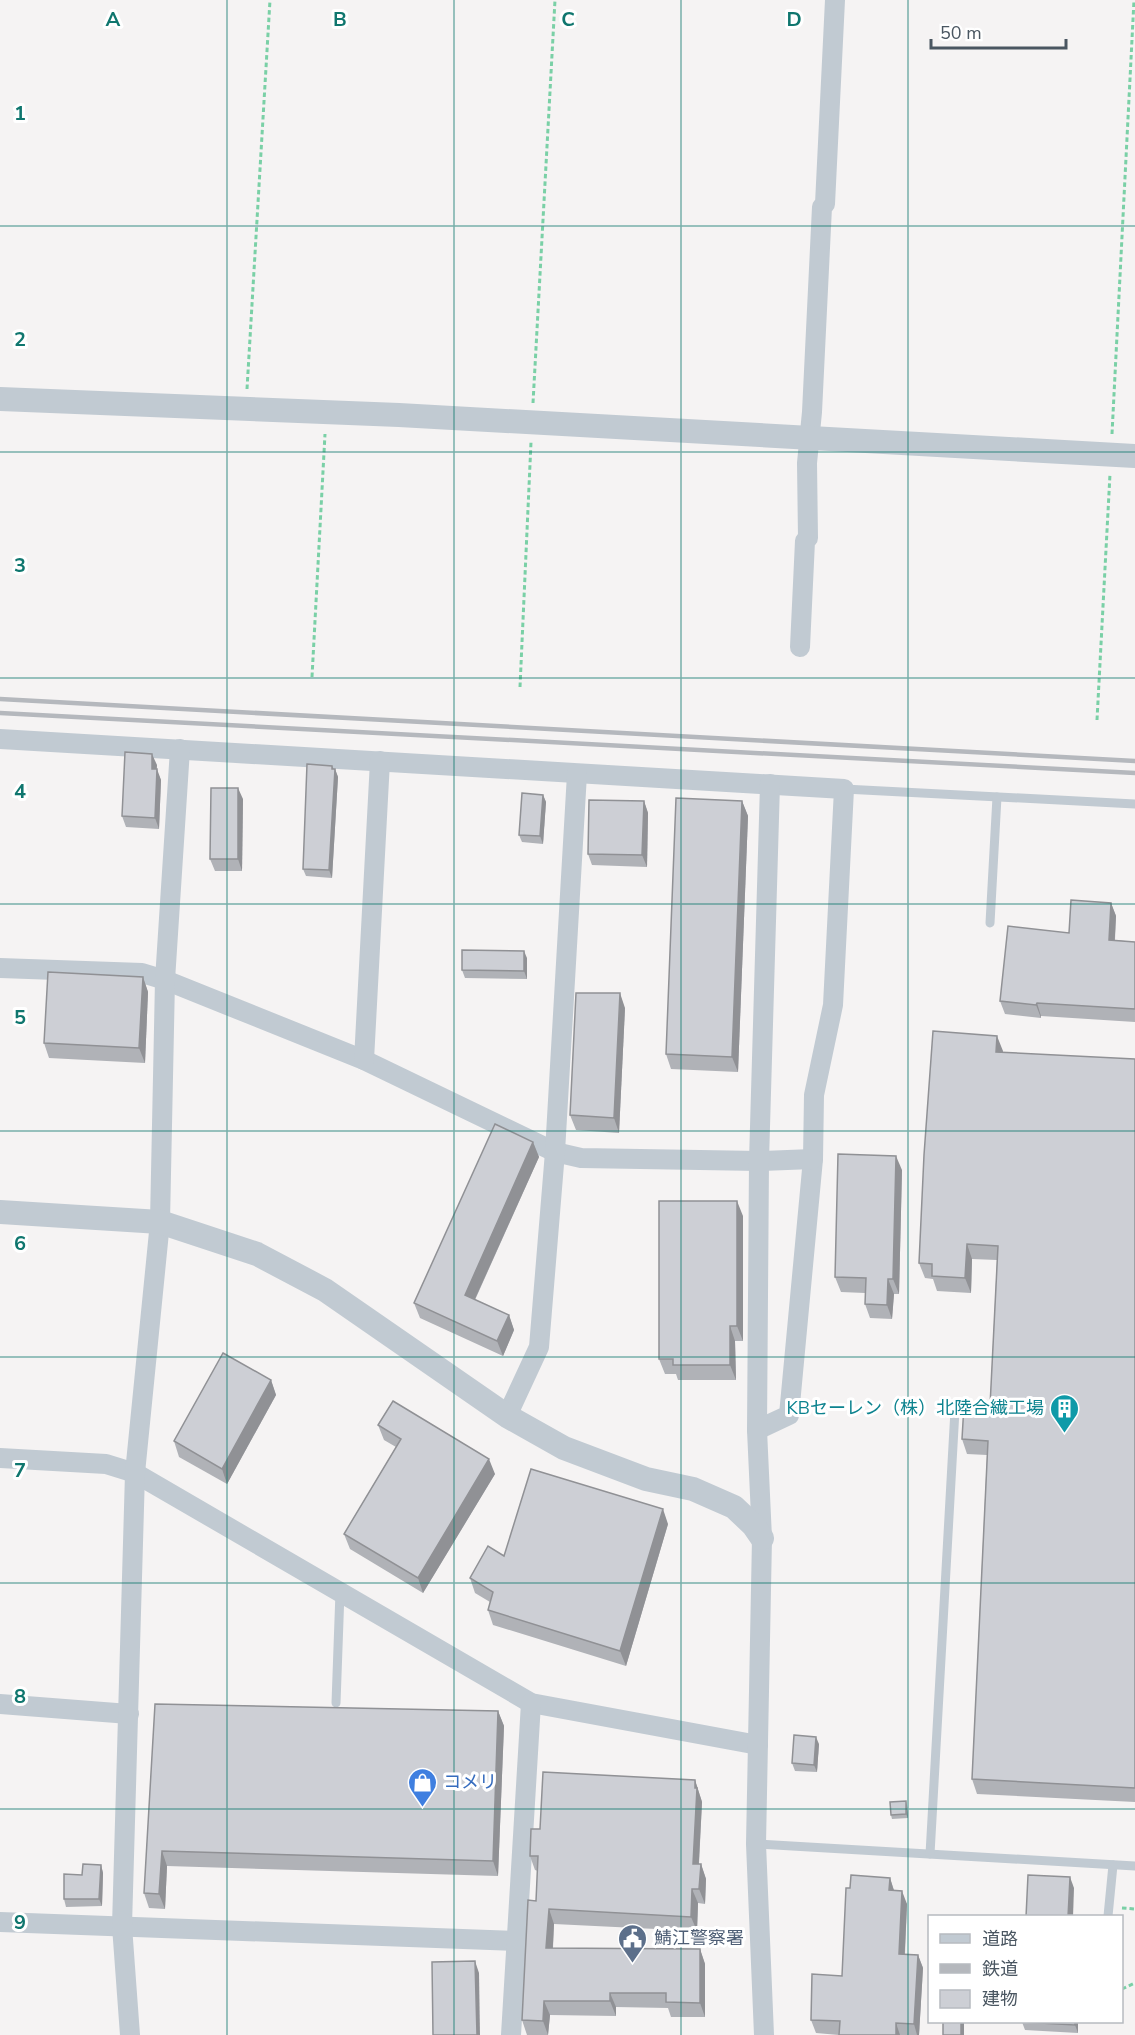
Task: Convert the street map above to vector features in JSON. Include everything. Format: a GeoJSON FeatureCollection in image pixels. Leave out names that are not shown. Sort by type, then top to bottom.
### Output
{"type":"FeatureCollection","features":[{"type":"Feature","properties":{"kind":"street"},"geometry":{"type":"LineString","coordinates":[[800,647],[805,541],[808,538],[807,463],[822,207],[825,204],[835,0]]}},
{"type":"Feature","properties":{"kind":"street"},"geometry":{"type":"LineString","coordinates":[[0,399],[532,422],[1135,456]]}},
{"type":"Feature","properties":{"kind":"street"},"geometry":{"type":"LineString","coordinates":[[0,739],[844,789],[833,1005],[814,1095],[813,1159],[789,1415],[757,1430]]}},
{"type":"Feature","properties":{"kind":"street"},"geometry":{"type":"LineString","coordinates":[[130,2035],[122,1926],[135,1473],[160,1222],[165,980],[180,749]]}},
{"type":"Feature","properties":{"kind":"street"},"geometry":{"type":"LineString","coordinates":[[364,1060],[380,761]]}},
{"type":"Feature","properties":{"kind":"street"},"geometry":{"type":"LineString","coordinates":[[507,1416],[539,1347],[555,1152],[577,774]]}},
{"type":"Feature","properties":{"kind":"street"},"geometry":{"type":"LineString","coordinates":[[764,2035],[756,1844],[762,1538],[757,1430],[759,1161],[770,784]]}},
{"type":"Feature","properties":{"kind":"street"},"geometry":{"type":"LineString","coordinates":[[0,968],[142,973],[165,980],[364,1060],[555,1152],[581,1158],[759,1161],[813,1159]]}},
{"type":"Feature","properties":{"kind":"street"},"geometry":{"type":"LineString","coordinates":[[0,1212],[160,1222],[257,1254],[325,1290],[507,1416],[564,1448],[646,1479],[693,1489],[734,1507],[753,1525],[762,1538]]}},
{"type":"Feature","properties":{"kind":"street"},"geometry":{"type":"LineString","coordinates":[[0,1458],[106,1464],[135,1473],[531,1703],[758,1745]]}},
{"type":"Feature","properties":{"kind":"street"},"geometry":{"type":"LineString","coordinates":[[511,2035],[531,1703]]}},
{"type":"Feature","properties":{"kind":"street"},"geometry":{"type":"LineString","coordinates":[[0,1704],[129,1714]]}},
{"type":"Feature","properties":{"kind":"street"},"geometry":{"type":"LineString","coordinates":[[0,1922],[517,1941]]}},
{"type":"Feature","properties":{"kind":"lane"},"geometry":{"type":"LineString","coordinates":[[844,789],[1135,804]]}},
{"type":"Feature","properties":{"kind":"lane"},"geometry":{"type":"LineString","coordinates":[[990,922],[997,797]]}},
{"type":"Feature","properties":{"kind":"lane"},"geometry":{"type":"LineString","coordinates":[[930,1854],[955,1410]]}},
{"type":"Feature","properties":{"kind":"lane"},"geometry":{"type":"LineString","coordinates":[[336,1703],[340,1593]]}},
{"type":"Feature","properties":{"kind":"lane"},"geometry":{"type":"LineString","coordinates":[[756,1844],[1135,1866]]}},
{"type":"Feature","properties":{"kind":"lane"},"geometry":{"type":"LineString","coordinates":[[1108,1915],[1113,1865]]}},
{"type":"Feature","properties":{"kind":"path"},"geometry":{"type":"LineString","coordinates":[[246,409],[270,0]]}},
{"type":"Feature","properties":{"kind":"path"},"geometry":{"type":"LineString","coordinates":[[520,687],[555,0]]}},
{"type":"Feature","properties":{"kind":"path"},"geometry":{"type":"LineString","coordinates":[[1097,720],[1134,0]]}},
{"type":"Feature","properties":{"kind":"path"},"geometry":{"type":"LineString","coordinates":[[312,678],[327,412]]}},
{"type":"Feature","properties":{"kind":"building"},"geometry":{"type":"Polygon","coordinates":[[[125,752],[152,754],[152,769],[157,769],[155,818],[122,816],[125,752]]]}},
{"type":"Feature","properties":{"kind":"building"},"geometry":{"type":"Polygon","coordinates":[[[307,764],[332,766],[332,769],[335,769],[329,870],[303,869],[307,764]]]}},
{"type":"Feature","properties":{"kind":"building"},"geometry":{"type":"Polygon","coordinates":[[[211,788],[238,788],[238,859],[210,859],[211,788]]]}},
{"type":"Feature","properties":{"kind":"building"},"geometry":{"type":"Polygon","coordinates":[[[522,793],[543,795],[540,836],[519,835],[522,793]]]}},
{"type":"Feature","properties":{"kind":"building"},"geometry":{"type":"Polygon","coordinates":[[[676,798],[742,801],[732,1057],[666,1054],[676,798]]]}},
{"type":"Feature","properties":{"kind":"building"},"geometry":{"type":"Polygon","coordinates":[[[589,800],[644,801],[642,855],[588,854],[589,800]]]}},
{"type":"Feature","properties":{"kind":"building"},"geometry":{"type":"Polygon","coordinates":[[[1071,900],[1111,903],[1109,940],[1135,942],[1135,1009],[1037,1003],[1036,1005],[1000,1001],[1008,926],[1069,933],[1071,900]]]}},
{"type":"Feature","properties":{"kind":"building"},"geometry":{"type":"Polygon","coordinates":[[[462,950],[524,951],[524,971],[462,970],[462,950]]]}},
{"type":"Feature","properties":{"kind":"building"},"geometry":{"type":"Polygon","coordinates":[[[48,972],[143,977],[139,1048],[44,1043],[48,972]]]}},
{"type":"Feature","properties":{"kind":"building"},"geometry":{"type":"Polygon","coordinates":[[[576,993],[620,993],[614,1118],[570,1115],[576,993]]]}},
{"type":"Feature","properties":{"kind":"building","name":"KBセーレン（株）北陸合繊工場"},"geometry":{"type":"Polygon","coordinates":[[[933,1031],[997,1036],[996,1052],[1135,1059],[1135,1788],[972,1779],[988,1441],[962,1439],[964,1405],[990,1406],[998,1246],[967,1244],[965,1278],[932,1276],[932,1264],[919,1263],[933,1031]]]}},
{"type":"Feature","properties":{"kind":"building"},"geometry":{"type":"Polygon","coordinates":[[[495,1124],[533,1142],[465,1295],[509,1315],[497,1341],[414,1303],[495,1124]]]}},
{"type":"Feature","properties":{"kind":"building"},"geometry":{"type":"Polygon","coordinates":[[[838,1154],[896,1156],[893,1279],[888,1279],[887,1305],[865,1304],[866,1278],[835,1277],[838,1154]]]}},
{"type":"Feature","properties":{"kind":"building"},"geometry":{"type":"Polygon","coordinates":[[[659,1201],[737,1201],[737,1326],[730,1326],[730,1365],[673,1365],[673,1359],[659,1359],[659,1201]]]}},
{"type":"Feature","properties":{"kind":"building"},"geometry":{"type":"Polygon","coordinates":[[[223,1353],[271,1380],[222,1469],[174,1441],[223,1353]]]}},
{"type":"Feature","properties":{"kind":"building"},"geometry":{"type":"Polygon","coordinates":[[[393,1401],[489,1459],[418,1578],[344,1534],[401,1439],[378,1425],[393,1401]]]}},
{"type":"Feature","properties":{"kind":"building"},"geometry":{"type":"Polygon","coordinates":[[[531,1469],[663,1509],[620,1651],[488,1610],[493,1592],[470,1578],[488,1546],[504,1556],[531,1469]]]}},
{"type":"Feature","properties":{"kind":"building"},"geometry":{"type":"Polygon","coordinates":[[[155,1704],[498,1711],[493,1861],[162,1851],[159,1894],[144,1893],[155,1704]]]}},
{"type":"Feature","properties":{"kind":"building"},"geometry":{"type":"Polygon","coordinates":[[[794,1735],[816,1737],[814,1765],[792,1763],[794,1735]]]}},
{"type":"Feature","properties":{"kind":"building"},"geometry":{"type":"Polygon","coordinates":[[[543,1772],[695,1780],[695,1788],[697,1788],[693,1864],[701,1864],[699,1889],[692,1889],[691,1917],[549,1909],[546,1948],[700,1949],[700,2003],[666,2002],[666,1993],[610,1993],[610,2001],[544,2001],[543,2021],[522,2020],[528,1900],[536,1901],[538,1856],[530,1856],[531,1829],[540,1829],[543,1772]]]}},
{"type":"Feature","properties":{"kind":"building"},"geometry":{"type":"Polygon","coordinates":[[[906,1801],[906,1814],[891,1815],[890,1802],[906,1801]]]}},
{"type":"Feature","properties":{"kind":"building"},"geometry":{"type":"Polygon","coordinates":[[[83,1864],[101,1865],[99,1899],[64,1899],[64,1874],[82,1875],[83,1864]]]}},
{"type":"Feature","properties":{"kind":"building"},"geometry":{"type":"Polygon","coordinates":[[[851,1875],[890,1878],[889,1890],[902,1891],[899,1954],[918,1955],[914,2024],[896,2023],[896,2035],[839,2035],[840,2021],[811,2020],[812,1974],[842,1976],[846,1888],[850,1888],[851,1875]]]}},
{"type":"Feature","properties":{"kind":"building"},"geometry":{"type":"Polygon","coordinates":[[[1028,1875],[1070,1877],[1068,1915],[1026,1915],[1028,1875]]]}},
{"type":"Feature","properties":{"kind":"building"},"geometry":{"type":"Polygon","coordinates":[[[475,1961],[477,2035],[433,2035],[432,1962],[475,1961]]]}},
{"type":"Feature","properties":{"kind":"building"},"geometry":{"type":"Polygon","coordinates":[[[943,2023],[961,2023],[961,2035],[943,2035],[943,2023]]]}},
{"type":"Feature","properties":{"kind":"building"},"geometry":{"type":"Polygon","coordinates":[[[1040,2023],[1075,2023],[1075,2025],[1040,2023]]]}},
{"type":"Feature","properties":{"kind":"railway"},"geometry":{"type":"LineString","coordinates":[[0,699],[1135,761]]}},
{"type":"Feature","properties":{"kind":"railway"},"geometry":{"type":"LineString","coordinates":[[0,713],[1135,773]]}},
{"type":"Feature","properties":{"kind":"place","name":"KBセーレン（株）北陸合繊工場"},"geometry":{"type":"Point","coordinates":[1065,1434]}},
{"type":"Feature","properties":{"kind":"place","name":"コメリ"},"geometry":{"type":"Point","coordinates":[422,1808]}},
{"type":"Feature","properties":{"kind":"place","name":"鯖江警察署"},"geometry":{"type":"Point","coordinates":[633,1964]}}]}
